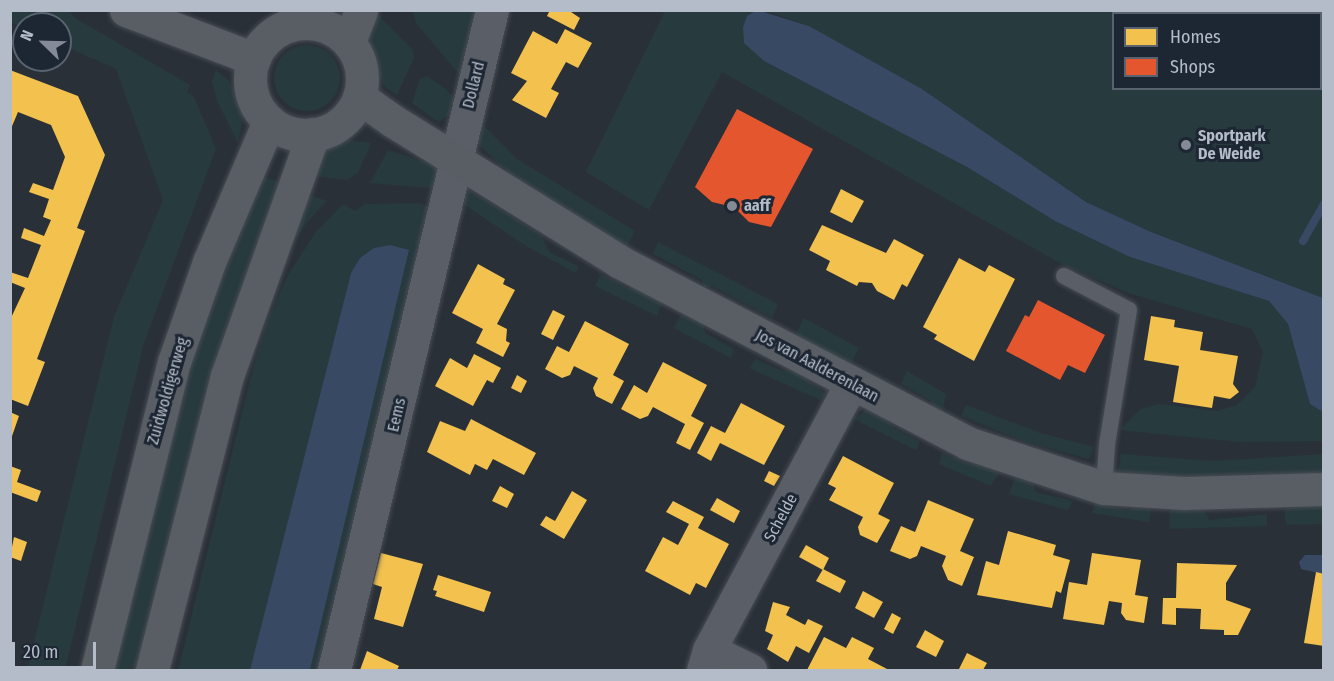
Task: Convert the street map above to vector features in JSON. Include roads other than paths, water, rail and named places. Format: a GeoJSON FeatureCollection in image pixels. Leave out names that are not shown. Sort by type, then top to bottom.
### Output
{"type":"FeatureCollection","features":[{"type":"Feature","properties":{"kind":"main road"},"geometry":{"type":"LineString","coordinates":[[126,10],[254,59]]}},
{"type":"Feature","properties":{"kind":"main road"},"geometry":{"type":"LineString","coordinates":[[349,42],[361,10]]}},
{"type":"Feature","properties":{"kind":"main road"},"geometry":{"type":"LineString","coordinates":[[310,17],[349,42],[361,68],[359,96],[341,122],[313,134],[297,134],[269,121],[252,93],[254,59],[276,32],[310,17]]}},
{"type":"Feature","properties":{"kind":"main road","name":"Jos van Aalderenlaan"},"geometry":{"type":"LineString","coordinates":[[359,96],[620,262],[967,443],[1104,488],[1184,493],[1323,489]]}},
{"type":"Feature","properties":{"kind":"main road","name":"Zuidwoldigerweg"},"geometry":{"type":"LineString","coordinates":[[97,670],[174,362],[226,219],[269,121]]}},
{"type":"Feature","properties":{"kind":"main road"},"geometry":{"type":"LineString","coordinates":[[152,670],[227,376],[313,134]]}},
{"type":"Feature","properties":{"kind":"street","name":"Dollard"},"geometry":{"type":"LineString","coordinates":[[455,159],[492,10]]}},
{"type":"Feature","properties":{"kind":"street","name":"Eems"},"geometry":{"type":"LineString","coordinates":[[334,670],[455,159]]}},
{"type":"Feature","properties":{"kind":"street","name":"Schelde"},"geometry":{"type":"LineString","coordinates":[[750,670],[706,660],[851,384]]}},
{"type":"Feature","properties":{"kind":"lane"},"geometry":{"type":"LineString","coordinates":[[1064,276],[1129,310],[1104,488]]}},
{"type":"Feature","properties":{"kind":"water"},"geometry":{"type":"Polygon","coordinates":[[[757,10],[809,26],[922,89],[1086,202],[1151,232],[1323,298],[1323,412],[1310,404],[1288,324],[1269,301],[1130,257],[1055,221],[967,167],[764,61],[744,43],[743,27],[747,16],[757,10]]]}},
{"type":"Feature","properties":{"kind":"water"},"geometry":{"type":"Polygon","coordinates":[[[390,245],[409,250],[310,670],[250,670],[351,273],[360,258],[374,248],[390,245]]]}},
{"type":"Feature","properties":{"kind":"water"},"geometry":{"type":"Polygon","coordinates":[[[1305,555],[1323,555],[1323,574],[1301,569],[1299,562],[1305,555]]]}},
{"type":"Feature","properties":{"kind":"waterway"},"geometry":{"type":"LineString","coordinates":[[1303,241],[1324,204]]}},
{"type":"Feature","properties":{"kind":"place","name":"Sportpark De Weide"},"geometry":{"type":"Point","coordinates":[1186,145]}},
{"type":"Feature","properties":{"kind":"place","name":"aaff"},"geometry":{"type":"Point","coordinates":[732,206]}}]}
